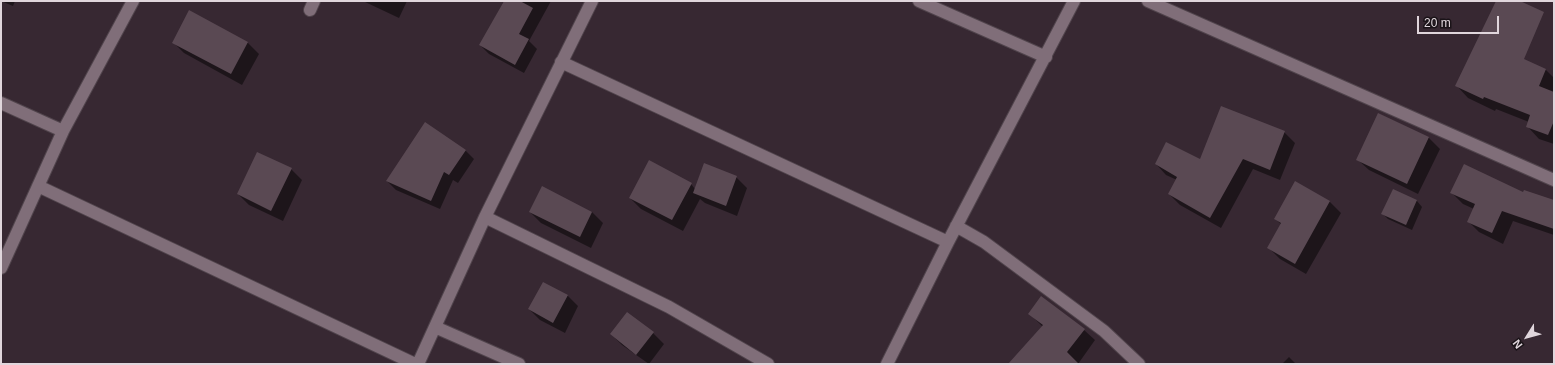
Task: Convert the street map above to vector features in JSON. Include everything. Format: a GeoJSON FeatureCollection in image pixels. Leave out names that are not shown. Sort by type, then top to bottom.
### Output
{"type":"FeatureCollection","features":[{"type":"Feature","properties":{"kind":"street"},"geometry":{"type":"LineString","coordinates":[[1,268],[62,131],[133,1]]}},
{"type":"Feature","properties":{"kind":"street"},"geometry":{"type":"LineString","coordinates":[[418,364],[485,217],[592,1]]}},
{"type":"Feature","properties":{"kind":"street"},"geometry":{"type":"LineString","coordinates":[[919,1],[1046,57]]}},
{"type":"Feature","properties":{"kind":"street"},"geometry":{"type":"LineString","coordinates":[[887,364],[956,226],[1046,57],[1074,1]]}},
{"type":"Feature","properties":{"kind":"street"},"geometry":{"type":"LineString","coordinates":[[1148,1],[1554,180]]}},
{"type":"Feature","properties":{"kind":"street"},"geometry":{"type":"LineString","coordinates":[[561,62],[948,242]]}},
{"type":"Feature","properties":{"kind":"street"},"geometry":{"type":"LineString","coordinates":[[1,103],[62,131]]}},
{"type":"Feature","properties":{"kind":"street"},"geometry":{"type":"LineString","coordinates":[[38,186],[415,364]]}},
{"type":"Feature","properties":{"kind":"street"},"geometry":{"type":"LineString","coordinates":[[485,217],[669,307],[768,364]]}},
{"type":"Feature","properties":{"kind":"street"},"geometry":{"type":"LineString","coordinates":[[956,226],[984,242],[1104,330],[1139,364]]}},
{"type":"Feature","properties":{"kind":"street"},"geometry":{"type":"LineString","coordinates":[[435,327],[519,364]]}},
{"type":"Feature","properties":{"kind":"building"},"geometry":{"type":"Polygon","coordinates":[[[504,1],[520,1],[533,8],[519,34],[529,39],[515,65],[479,45],[504,1]]]}},
{"type":"Feature","properties":{"kind":"building"},"geometry":{"type":"Polygon","coordinates":[[[1496,1],[1520,1],[1544,12],[1524,59],[1546,69],[1539,86],[1554,92],[1554,121],[1548,135],[1526,127],[1530,115],[1484,97],[1483,99],[1455,86],[1496,1]]]}},
{"type":"Feature","properties":{"kind":"building"},"geometry":{"type":"Polygon","coordinates":[[[189,10],[248,42],[231,74],[172,43],[189,10]]]}},
{"type":"Feature","properties":{"kind":"building"},"geometry":{"type":"Polygon","coordinates":[[[1221,106],[1285,131],[1270,170],[1243,159],[1210,218],[1168,194],[1177,177],[1155,164],[1166,142],[1200,159],[1221,106]]]}},
{"type":"Feature","properties":{"kind":"building"},"geometry":{"type":"Polygon","coordinates":[[[1378,113],[1429,137],[1407,184],[1356,160],[1378,113]]]}},
{"type":"Feature","properties":{"kind":"building"},"geometry":{"type":"Polygon","coordinates":[[[425,122],[466,150],[449,175],[444,172],[431,201],[386,181],[425,122]]]}},
{"type":"Feature","properties":{"kind":"building"},"geometry":{"type":"Polygon","coordinates":[[[257,152],[292,168],[271,211],[237,194],[257,152]]]}},
{"type":"Feature","properties":{"kind":"building"},"geometry":{"type":"Polygon","coordinates":[[[649,160],[692,183],[672,220],[629,198],[649,160]]]}},
{"type":"Feature","properties":{"kind":"building"},"geometry":{"type":"Polygon","coordinates":[[[704,163],[737,176],[726,206],[693,193],[704,163]]]}},
{"type":"Feature","properties":{"kind":"building"},"geometry":{"type":"Polygon","coordinates":[[[1464,164],[1523,192],[1524,190],[1554,200],[1554,229],[1502,211],[1492,233],[1467,222],[1475,204],[1450,193],[1464,164]]]}},
{"type":"Feature","properties":{"kind":"building"},"geometry":{"type":"Polygon","coordinates":[[[1295,181],[1330,201],[1295,264],[1267,248],[1281,223],[1274,219],[1295,181]]]}},
{"type":"Feature","properties":{"kind":"building"},"geometry":{"type":"Polygon","coordinates":[[[542,186],[592,212],[580,237],[529,212],[542,186]]]}},
{"type":"Feature","properties":{"kind":"building"},"geometry":{"type":"Polygon","coordinates":[[[1393,189],[1417,200],[1406,225],[1381,214],[1393,189]]]}},
{"type":"Feature","properties":{"kind":"building"},"geometry":{"type":"Polygon","coordinates":[[[543,282],[568,295],[553,323],[528,309],[543,282]]]}},
{"type":"Feature","properties":{"kind":"building"},"geometry":{"type":"Polygon","coordinates":[[[1041,296],[1085,329],[1067,352],[1079,364],[1008,364],[1043,325],[1028,314],[1041,296]]]}},
{"type":"Feature","properties":{"kind":"building"},"geometry":{"type":"Polygon","coordinates":[[[627,312],[654,332],[636,355],[610,334],[627,312]]]}}]}
